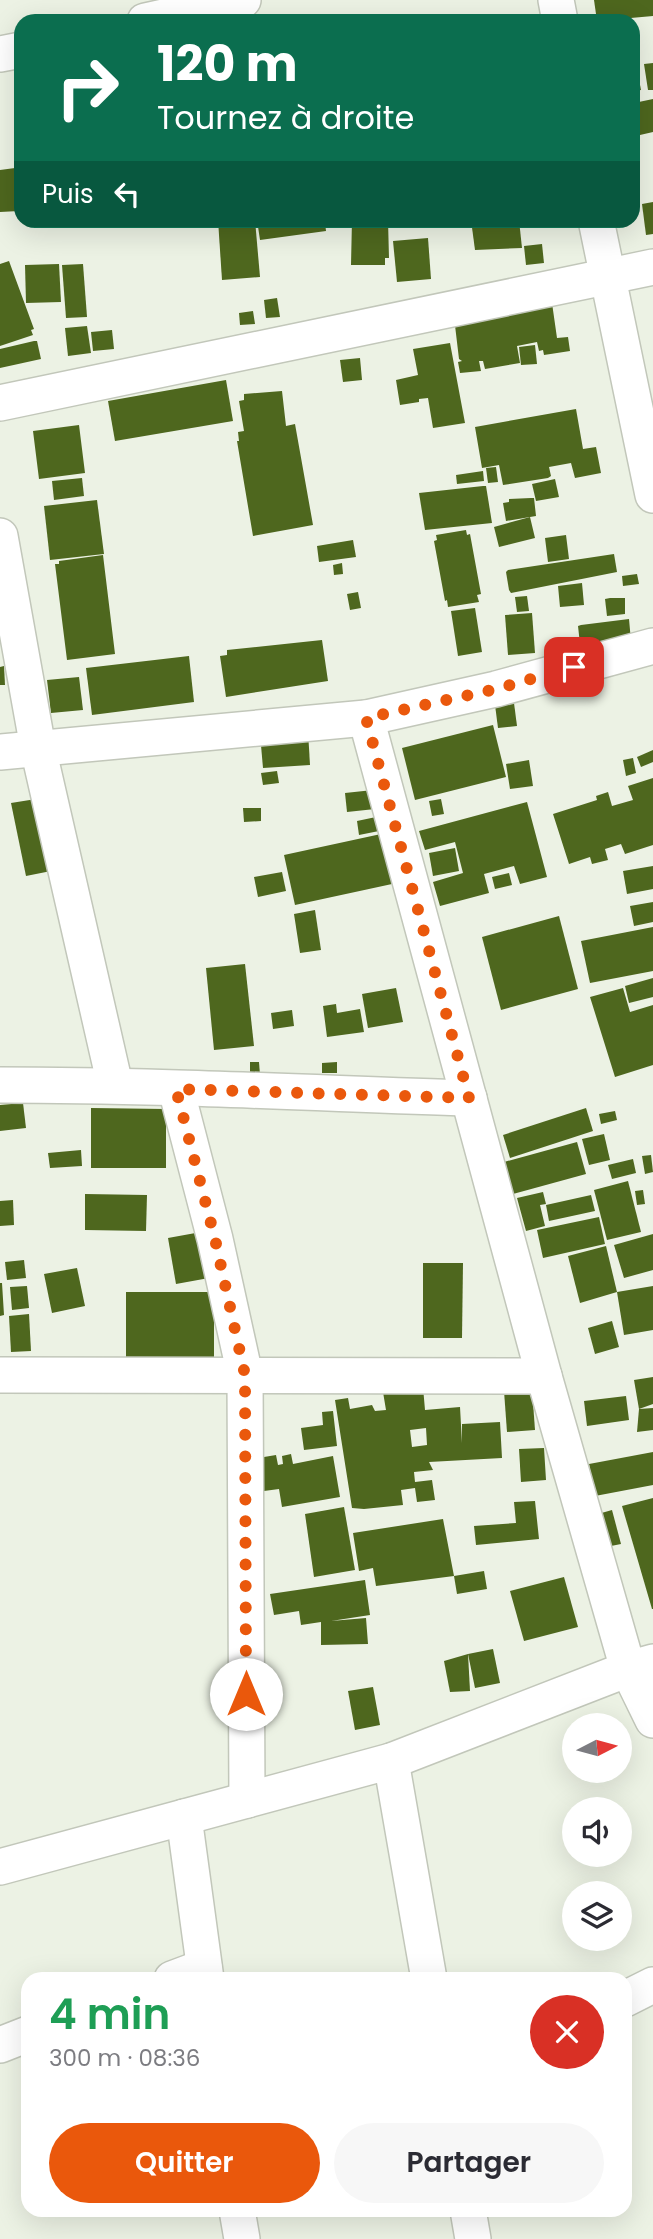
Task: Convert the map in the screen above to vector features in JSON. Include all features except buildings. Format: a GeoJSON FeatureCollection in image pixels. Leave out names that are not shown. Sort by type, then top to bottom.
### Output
{"type":"FeatureCollection","features":[{"type":"Feature","properties":{"kind":"street"},"geometry":{"type":"LineString","coordinates":[[167,14],[196,5],[243,0]]}},
{"type":"Feature","properties":{"kind":"street"},"geometry":{"type":"LineString","coordinates":[[597,228],[653,495]]}},
{"type":"Feature","properties":{"kind":"street"},"geometry":{"type":"LineString","coordinates":[[0,403],[653,267]]}},
{"type":"Feature","properties":{"kind":"street"},"geometry":{"type":"LineString","coordinates":[[0,536],[38,748],[115,1085]]}},
{"type":"Feature","properties":{"kind":"street"},"geometry":{"type":"LineString","coordinates":[[0,752],[366,718],[496,689],[653,646]]}},
{"type":"Feature","properties":{"kind":"street"},"geometry":{"type":"LineString","coordinates":[[366,718],[544,1376],[641,1666],[653,1720]]}},
{"type":"Feature","properties":{"kind":"street"},"geometry":{"type":"LineString","coordinates":[[0,1085],[115,1085],[469,1098]]}},
{"type":"Feature","properties":{"kind":"street"},"geometry":{"type":"LineString","coordinates":[[176,1089],[215,1239],[245,1375],[247,1800]]}},
{"type":"Feature","properties":{"kind":"street"},"geometry":{"type":"LineString","coordinates":[[0,1375],[544,1376]]}},
{"type":"Feature","properties":{"kind":"street"},"geometry":{"type":"LineString","coordinates":[[0,1867],[391,1760],[641,1666]]}},
{"type":"Feature","properties":{"kind":"street"},"geometry":{"type":"LineString","coordinates":[[391,1760],[428,1972]]}},
{"type":"Feature","properties":{"kind":"street"},"geometry":{"type":"LineString","coordinates":[[184,1817],[205,1972]]}},
{"type":"Feature","properties":{"kind":"street"},"geometry":{"type":"LineString","coordinates":[[632,1996],[653,1985]]}},
{"type":"Feature","properties":{"kind":"street"},"geometry":{"type":"LineString","coordinates":[[0,2045],[21,2037]]}},
{"type":"Feature","properties":{"kind":"street"},"geometry":{"type":"LineString","coordinates":[[238,2217],[242,2239]]}},
{"type":"Feature","properties":{"kind":"street"},"geometry":{"type":"LineString","coordinates":[[469,2217],[473,2239]]}},
{"type":"Feature","properties":{"kind":"route"},"geometry":{"type":"LineString","coordinates":[[246,1694],[245,1375],[215,1239],[176,1089],[469,1098],[366,718],[496,689],[574,667]]}}]}
